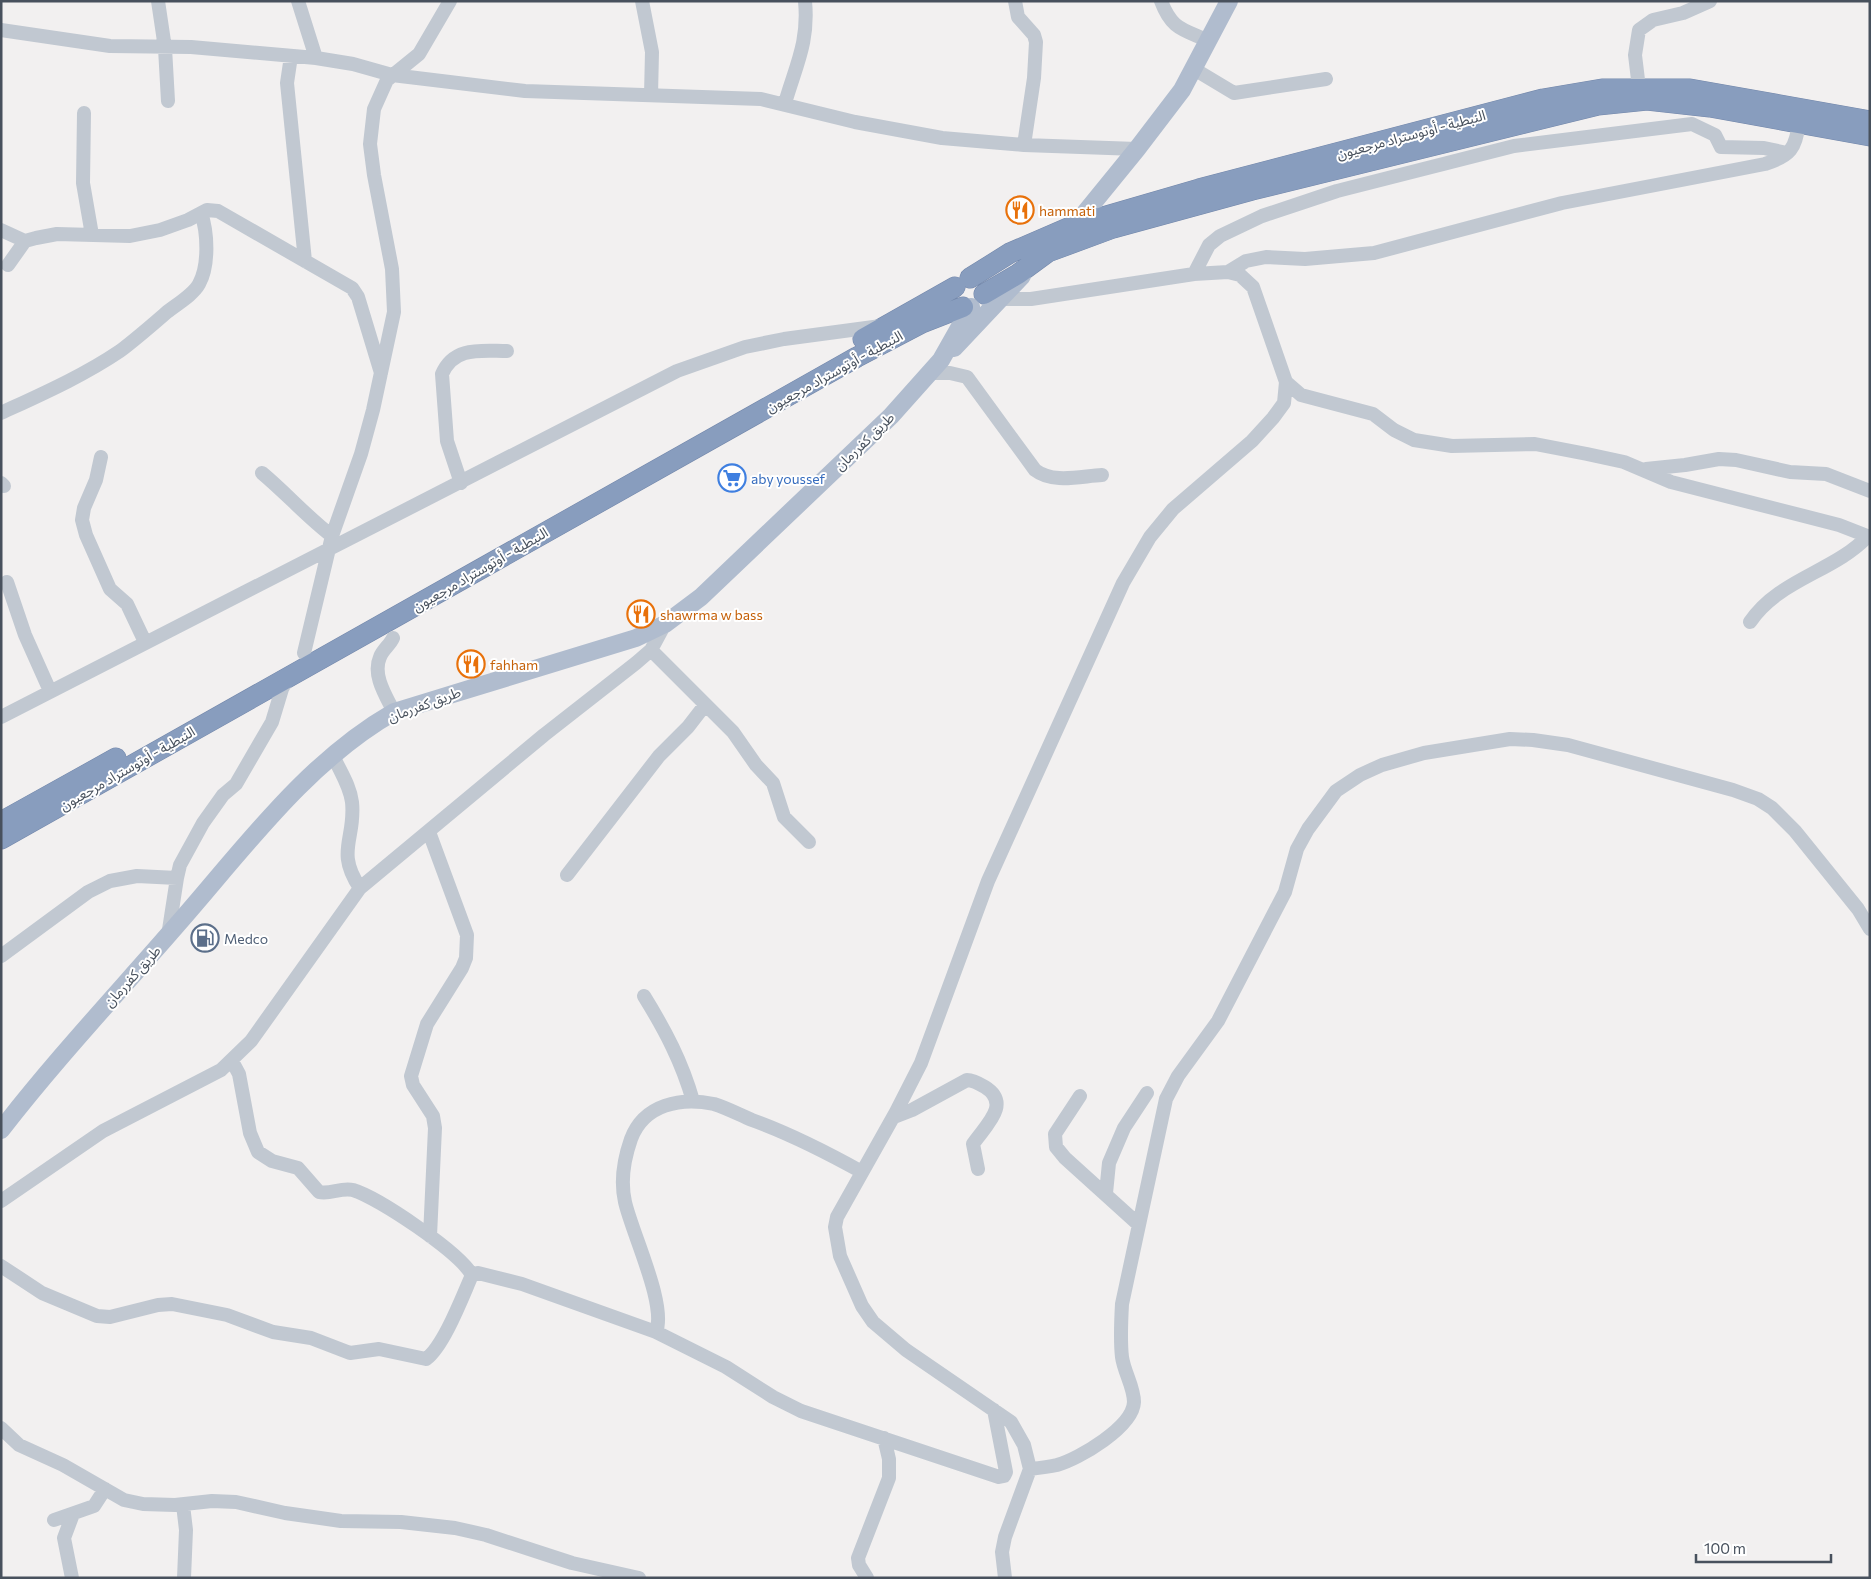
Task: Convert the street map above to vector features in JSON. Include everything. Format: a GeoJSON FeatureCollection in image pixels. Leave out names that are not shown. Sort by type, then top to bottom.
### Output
{"type":"FeatureCollection","features":[{"type":"Feature","properties":{"kind":"highway","name":"النبطية - أوتوستراد مرجعيون"},"geometry":{"type":"LineString","coordinates":[[1,822],[963,283],[1010,253],[1075,225],[1199,189],[1543,99],[1602,89],[1690,89],[1802,116],[1870,136]]}},
{"type":"Feature","properties":{"kind":"highway","name":"النبطية - أوتوستراد مرجعيون"},"geometry":{"type":"LineString","coordinates":[[1,839],[857,357],[922,323],[980,301],[1042,257],[1112,228],[1598,105],[1647,100],[1870,121]]}},
{"type":"Feature","properties":{"kind":"highway"},"geometry":{"type":"LineString","coordinates":[[963,283],[981,285],[980,301],[955,296],[963,283]]}},
{"type":"Feature","properties":{"kind":"main road"},"geometry":{"type":"LineString","coordinates":[[1042,257],[1075,225],[1138,149],[1194,69],[1229,1]]}},
{"type":"Feature","properties":{"kind":"main road"},"geometry":{"type":"LineString","coordinates":[[935,367],[974,330],[980,301]]}},
{"type":"Feature","properties":{"kind":"main road","name":"طريق كفررمان"},"geometry":{"type":"LineString","coordinates":[[1,1130],[40,1081],[168,936],[256,832],[333,755],[374,724],[394,712],[636,638],[665,624],[701,597],[722,578],[891,416],[935,367],[980,301]]}},
{"type":"Feature","properties":{"kind":"street"},"geometry":{"type":"LineString","coordinates":[[158,1],[165,48],[168,101]]}},
{"type":"Feature","properties":{"kind":"street"},"geometry":{"type":"LineString","coordinates":[[298,1],[316,58]]}},
{"type":"Feature","properties":{"kind":"street"},"geometry":{"type":"LineString","coordinates":[[304,653],[313,608],[331,543],[361,454],[394,312],[394,284],[370,144],[374,109],[387,80],[419,54],[450,1]]}},
{"type":"Feature","properties":{"kind":"street"},"geometry":{"type":"LineString","coordinates":[[642,1],[652,52],[651,96]]}},
{"type":"Feature","properties":{"kind":"street"},"geometry":{"type":"LineString","coordinates":[[785,103],[804,41],[807,18],[805,1]]}},
{"type":"Feature","properties":{"kind":"street"},"geometry":{"type":"LineString","coordinates":[[1015,1],[1018,17],[1034,35],[1036,42],[1034,78],[1024,145]]}},
{"type":"Feature","properties":{"kind":"street"},"geometry":{"type":"LineString","coordinates":[[1161,1],[1168,18],[1173,24],[1210,41]]}},
{"type":"Feature","properties":{"kind":"street"},"geometry":{"type":"LineString","coordinates":[[1639,88],[1635,55],[1639,30],[1653,20],[1683,13],[1710,1]]}},
{"type":"Feature","properties":{"kind":"street"},"geometry":{"type":"LineString","coordinates":[[1,30],[110,46],[191,47],[316,58],[353,64],[392,75],[525,91],[651,96],[746,97],[785,103],[855,122],[970,142],[1138,149]]}},
{"type":"Feature","properties":{"kind":"street"},"geometry":{"type":"LineString","coordinates":[[291,56],[287,83],[305,261]]}},
{"type":"Feature","properties":{"kind":"street"},"geometry":{"type":"LineString","coordinates":[[1194,69],[1234,93],[1326,79]]}},
{"type":"Feature","properties":{"kind":"street"},"geometry":{"type":"LineString","coordinates":[[84,113],[83,183],[92,235]]}},
{"type":"Feature","properties":{"kind":"street"},"geometry":{"type":"LineString","coordinates":[[1228,272],[1246,260],[1266,257],[1305,259],[1374,253],[1562,203],[1750,168],[1781,159],[1792,149],[1797,139],[1802,116]]}},
{"type":"Feature","properties":{"kind":"street"},"geometry":{"type":"LineString","coordinates":[[1194,274],[1209,245],[1220,236],[1262,216],[1337,191],[1514,146],[1692,124],[1715,136],[1721,147],[1764,148],[1787,153]]}},
{"type":"Feature","properties":{"kind":"street"},"geometry":{"type":"LineString","coordinates":[[1332,171],[1337,191]]}},
{"type":"Feature","properties":{"kind":"street"},"geometry":{"type":"LineString","coordinates":[[8,265],[25,242],[57,234],[130,236],[160,230],[210,209],[218,211],[352,288],[358,297],[381,374]]}},
{"type":"Feature","properties":{"kind":"street"},"geometry":{"type":"LineString","coordinates":[[1,413],[102,362],[121,350],[193,292],[203,276],[205,234],[202,213]]}},
{"type":"Feature","properties":{"kind":"street"},"geometry":{"type":"LineString","coordinates":[[1,230],[25,242]]}},
{"type":"Feature","properties":{"kind":"street"},"geometry":{"type":"LineString","coordinates":[[980,301],[1031,299],[1194,274],[1228,272],[1240,275],[1253,287],[1286,382],[1284,403],[1273,418],[1252,441],[1173,509],[1150,537],[1123,583],[994,866],[931,1039],[894,1117],[841,1207],[835,1227],[840,1256],[862,1306],[877,1326],[891,1339],[1011,1422],[1018,1432],[1030,1469],[1005,1537],[1002,1552],[1005,1578]]}},
{"type":"Feature","properties":{"kind":"street"},"geometry":{"type":"LineString","coordinates":[[1,717],[331,543],[461,483],[677,371],[727,352],[784,339],[888,325]]}},
{"type":"Feature","properties":{"kind":"street"},"geometry":{"type":"LineString","coordinates":[[461,483],[447,441],[442,374],[446,364],[456,356],[476,352],[507,351]]}},
{"type":"Feature","properties":{"kind":"street"},"geometry":{"type":"LineString","coordinates":[[935,367],[967,378],[1035,470],[1042,476],[1052,478],[1102,475]]}},
{"type":"Feature","properties":{"kind":"street"},"geometry":{"type":"LineString","coordinates":[[1286,382],[1301,395],[1373,414],[1394,430],[1414,440],[1464,447],[1506,443],[1535,444],[1624,462],[1671,482],[1840,524],[1869,537],[1842,557],[1773,597],[1756,612],[1750,622]]}},
{"type":"Feature","properties":{"kind":"street"},"geometry":{"type":"LineString","coordinates":[[101,457],[96,480],[84,508],[82,520],[86,535],[110,589],[127,604],[145,642]]}},
{"type":"Feature","properties":{"kind":"street"},"geometry":{"type":"LineString","coordinates":[[1642,469],[1667,468],[1719,459],[1736,460],[1790,472],[1826,474],[1870,491]]}},
{"type":"Feature","properties":{"kind":"street"},"geometry":{"type":"LineString","coordinates":[[262,472],[315,524],[331,543]]}},
{"type":"Feature","properties":{"kind":"street"},"geometry":{"type":"LineString","coordinates":[[7,582],[25,635],[50,690]]}},
{"type":"Feature","properties":{"kind":"street"},"geometry":{"type":"LineString","coordinates":[[1,1201],[103,1131],[207,1078],[232,1061],[251,1040],[360,888],[384,866],[429,832],[517,756],[651,650],[665,624]]}},
{"type":"Feature","properties":{"kind":"street"},"geometry":{"type":"LineString","coordinates":[[393,638],[390,645],[380,655],[377,671],[382,688],[394,712]]}},
{"type":"Feature","properties":{"kind":"street"},"geometry":{"type":"LineString","coordinates":[[651,650],[733,732],[756,764],[773,783],[784,817],[809,842]]}},
{"type":"Feature","properties":{"kind":"street"},"geometry":{"type":"LineString","coordinates":[[168,936],[180,865],[203,823],[223,795],[236,784],[272,722],[282,689],[290,675]]}},
{"type":"Feature","properties":{"kind":"street"},"geometry":{"type":"LineString","coordinates":[[566,875],[659,756],[688,727],[705,705]]}},
{"type":"Feature","properties":{"kind":"street"},"geometry":{"type":"LineString","coordinates":[[1030,1469],[1058,1464],[1102,1442],[1122,1425],[1130,1413],[1134,1403],[1122,1358],[1120,1331],[1122,1304],[1166,1099],[1178,1076],[1218,1021],[1285,892],[1297,849],[1317,814],[1336,792],[1360,775],[1382,765],[1424,753],[1510,739],[1568,745],[1733,790],[1765,804],[1795,830],[1858,909],[1870,929]]}},
{"type":"Feature","properties":{"kind":"street"},"geometry":{"type":"LineString","coordinates":[[333,755],[348,785],[352,800],[347,858],[350,873],[360,888]]}},
{"type":"Feature","properties":{"kind":"street"},"geometry":{"type":"LineString","coordinates":[[429,832],[465,929],[467,944],[462,968],[428,1024],[411,1076],[413,1085],[433,1116],[435,1128],[430,1236]]}},
{"type":"Feature","properties":{"kind":"street"},"geometry":{"type":"LineString","coordinates":[[1,956],[88,892],[110,881],[137,876],[177,878]]}},
{"type":"Feature","properties":{"kind":"street"},"geometry":{"type":"LineString","coordinates":[[644,996],[671,1041],[685,1072],[693,1101]]}},
{"type":"Feature","properties":{"kind":"street"},"geometry":{"type":"LineString","coordinates":[[232,1061],[239,1074],[250,1132],[258,1152],[264,1158],[298,1168],[319,1192],[344,1188],[367,1196],[430,1236],[459,1260],[472,1275]]}},
{"type":"Feature","properties":{"kind":"street"},"geometry":{"type":"LineString","coordinates":[[894,1117],[912,1110],[967,1080],[983,1086],[995,1095],[998,1100],[992,1117],[973,1144],[978,1169]]}},
{"type":"Feature","properties":{"kind":"street"},"geometry":{"type":"LineString","coordinates":[[1106,1193],[1109,1163],[1124,1128],[1147,1093]]}},
{"type":"Feature","properties":{"kind":"street"},"geometry":{"type":"LineString","coordinates":[[1080,1096],[1055,1134],[1056,1147],[1138,1224]]}},
{"type":"Feature","properties":{"kind":"street"},"geometry":{"type":"LineString","coordinates":[[656,1332],[659,1326],[658,1307],[625,1200],[622,1176],[633,1134],[644,1118],[668,1104],[693,1101],[716,1105],[784,1131],[820,1148],[862,1172]]}},
{"type":"Feature","properties":{"kind":"street"},"geometry":{"type":"LineString","coordinates":[[1,1266],[42,1293],[97,1316],[110,1317],[158,1304],[172,1304],[227,1315],[273,1332],[311,1338],[350,1353],[379,1348],[426,1359],[434,1353],[442,1340],[458,1303],[467,1290],[472,1275]]}},
{"type":"Feature","properties":{"kind":"street"},"geometry":{"type":"LineString","coordinates":[[472,1275],[486,1274],[522,1284],[656,1332],[726,1367],[786,1405],[841,1426],[884,1438],[999,1477],[1004,1476],[1005,1464],[994,1410]]}},
{"type":"Feature","properties":{"kind":"street"},"geometry":{"type":"LineString","coordinates":[[1,1428],[19,1445],[63,1465],[124,1500],[183,1505],[212,1501],[236,1502],[285,1513],[341,1521],[401,1522],[454,1528],[486,1535],[590,1567],[639,1578]]}},
{"type":"Feature","properties":{"kind":"street"},"geometry":{"type":"LineString","coordinates":[[867,1578],[858,1565],[858,1558],[890,1478],[889,1459],[884,1438]]}},
{"type":"Feature","properties":{"kind":"street"},"geometry":{"type":"LineString","coordinates":[[54,1520],[94,1506],[104,1489]]}},
{"type":"Feature","properties":{"kind":"street"},"geometry":{"type":"LineString","coordinates":[[183,1505],[186,1530],[184,1578]]}},
{"type":"Feature","properties":{"kind":"street"},"geometry":{"type":"LineString","coordinates":[[72,1578],[64,1538],[73,1514]]}},
{"type":"Feature","properties":{"kind":"street"},"geometry":{"type":"LineString","coordinates":[[579,1578],[590,1567]]}},
{"type":"Feature","properties":{"kind":"place","name":"hammati"},"geometry":{"type":"Point","coordinates":[1020,210]}},
{"type":"Feature","properties":{"kind":"place","name":"aby youssef"},"geometry":{"type":"Point","coordinates":[732,478]}},
{"type":"Feature","properties":{"kind":"place","name":"shawrma w bass"},"geometry":{"type":"Point","coordinates":[641,614]}},
{"type":"Feature","properties":{"kind":"place","name":"fahham"},"geometry":{"type":"Point","coordinates":[471,664]}},
{"type":"Feature","properties":{"kind":"place","name":"Medco"},"geometry":{"type":"Point","coordinates":[205,938]}}]}
